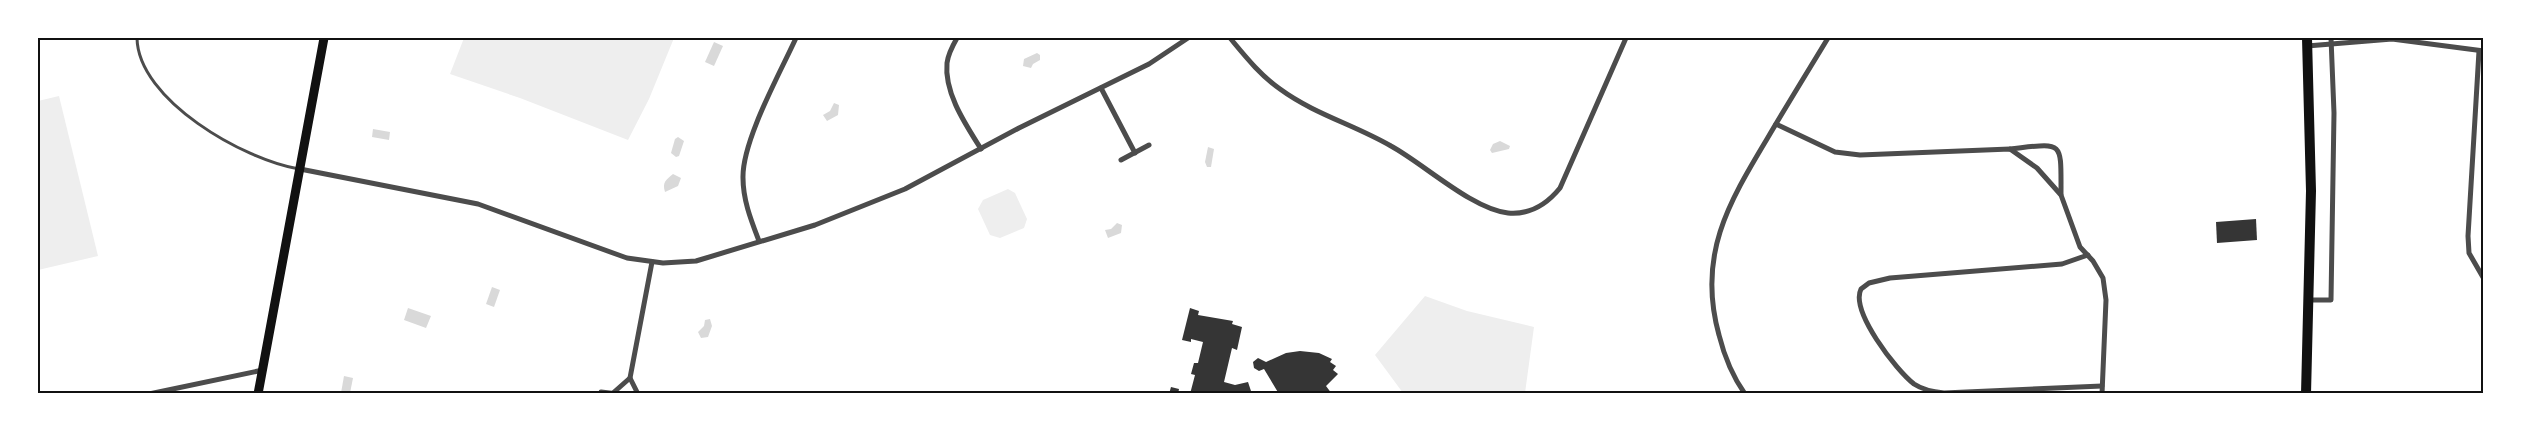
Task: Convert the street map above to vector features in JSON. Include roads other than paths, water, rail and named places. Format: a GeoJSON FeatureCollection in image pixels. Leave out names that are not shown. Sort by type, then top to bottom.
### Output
{"type":"FeatureCollection","features":[{"type":"Feature","properties":{"kind":"main road"},"geometry":{"type":"LineString","coordinates":[[258,394],[324,38]]}},
{"type":"Feature","properties":{"kind":"main road"},"geometry":{"type":"LineString","coordinates":[[2306,394],[2311,191],[2307,42]]}},
{"type":"Feature","properties":{"kind":"street"},"geometry":{"type":"LineString","coordinates":[[759,241],[746,204],[743,177],[744,161],[760,116],[796,38]]}},
{"type":"Feature","properties":{"kind":"street"},"geometry":{"type":"LineString","coordinates":[[957,38],[947,61],[948,81],[967,126],[981,149]]}},
{"type":"Feature","properties":{"kind":"street"},"geometry":{"type":"LineString","coordinates":[[300,169],[471,202],[604,250],[652,262],[696,261],[815,226],[872,203],[1148,64],[1188,38]]}},
{"type":"Feature","properties":{"kind":"street"},"geometry":{"type":"LineString","coordinates":[[1230,38],[1268,79],[1296,100],[1390,145],[1477,202],[1497,211],[1517,214],[1541,206],[1549,201],[1560,188],[1626,38]]}},
{"type":"Feature","properties":{"kind":"street"},"geometry":{"type":"LineString","coordinates":[[1745,394],[1725,356],[1712,308],[1713,268],[1719,232],[1730,202],[1828,38]]}},
{"type":"Feature","properties":{"kind":"street"},"geometry":{"type":"LineString","coordinates":[[2308,300],[2332,300],[2334,122],[2331,38]]}},
{"type":"Feature","properties":{"kind":"street"},"geometry":{"type":"LineString","coordinates":[[2307,42],[2331,44],[2392,39],[2481,51],[2468,236],[2469,253],[2483,278]]}},
{"type":"Feature","properties":{"kind":"street"},"geometry":{"type":"LineString","coordinates":[[1101,88],[1135,152]]}},
{"type":"Feature","properties":{"kind":"street"},"geometry":{"type":"LineString","coordinates":[[1776,124],[1824,148],[1860,155],[2010,149],[2049,144],[2056,148],[2061,155],[2061,194],[2074,233],[2080,247],[2099,269],[2105,287],[2102,394]]}},
{"type":"Feature","properties":{"kind":"street"},"geometry":{"type":"LineString","coordinates":[[1120,160],[1149,145]]}},
{"type":"Feature","properties":{"kind":"street"},"geometry":{"type":"LineString","coordinates":[[2010,149],[2037,168],[2061,194]]}},
{"type":"Feature","properties":{"kind":"street"},"geometry":{"type":"LineString","coordinates":[[2088,254],[2062,264],[1890,278],[1869,283],[1861,289],[1858,303],[1866,323],[1900,369],[1915,384],[1928,391],[1944,393],[2102,386]]}},
{"type":"Feature","properties":{"kind":"street"},"geometry":{"type":"LineString","coordinates":[[601,392],[616,393],[630,378],[652,262]]}},
{"type":"Feature","properties":{"kind":"street"},"geometry":{"type":"LineString","coordinates":[[149,394],[262,370]]}},
{"type":"Feature","properties":{"kind":"street"},"geometry":{"type":"LineString","coordinates":[[630,378],[638,394]]}},
{"type":"Feature","properties":{"kind":"lane"},"geometry":{"type":"LineString","coordinates":[[137,38],[140,59],[146,70],[160,89],[184,112],[204,128],[254,156],[283,166],[300,169]]}}]}
